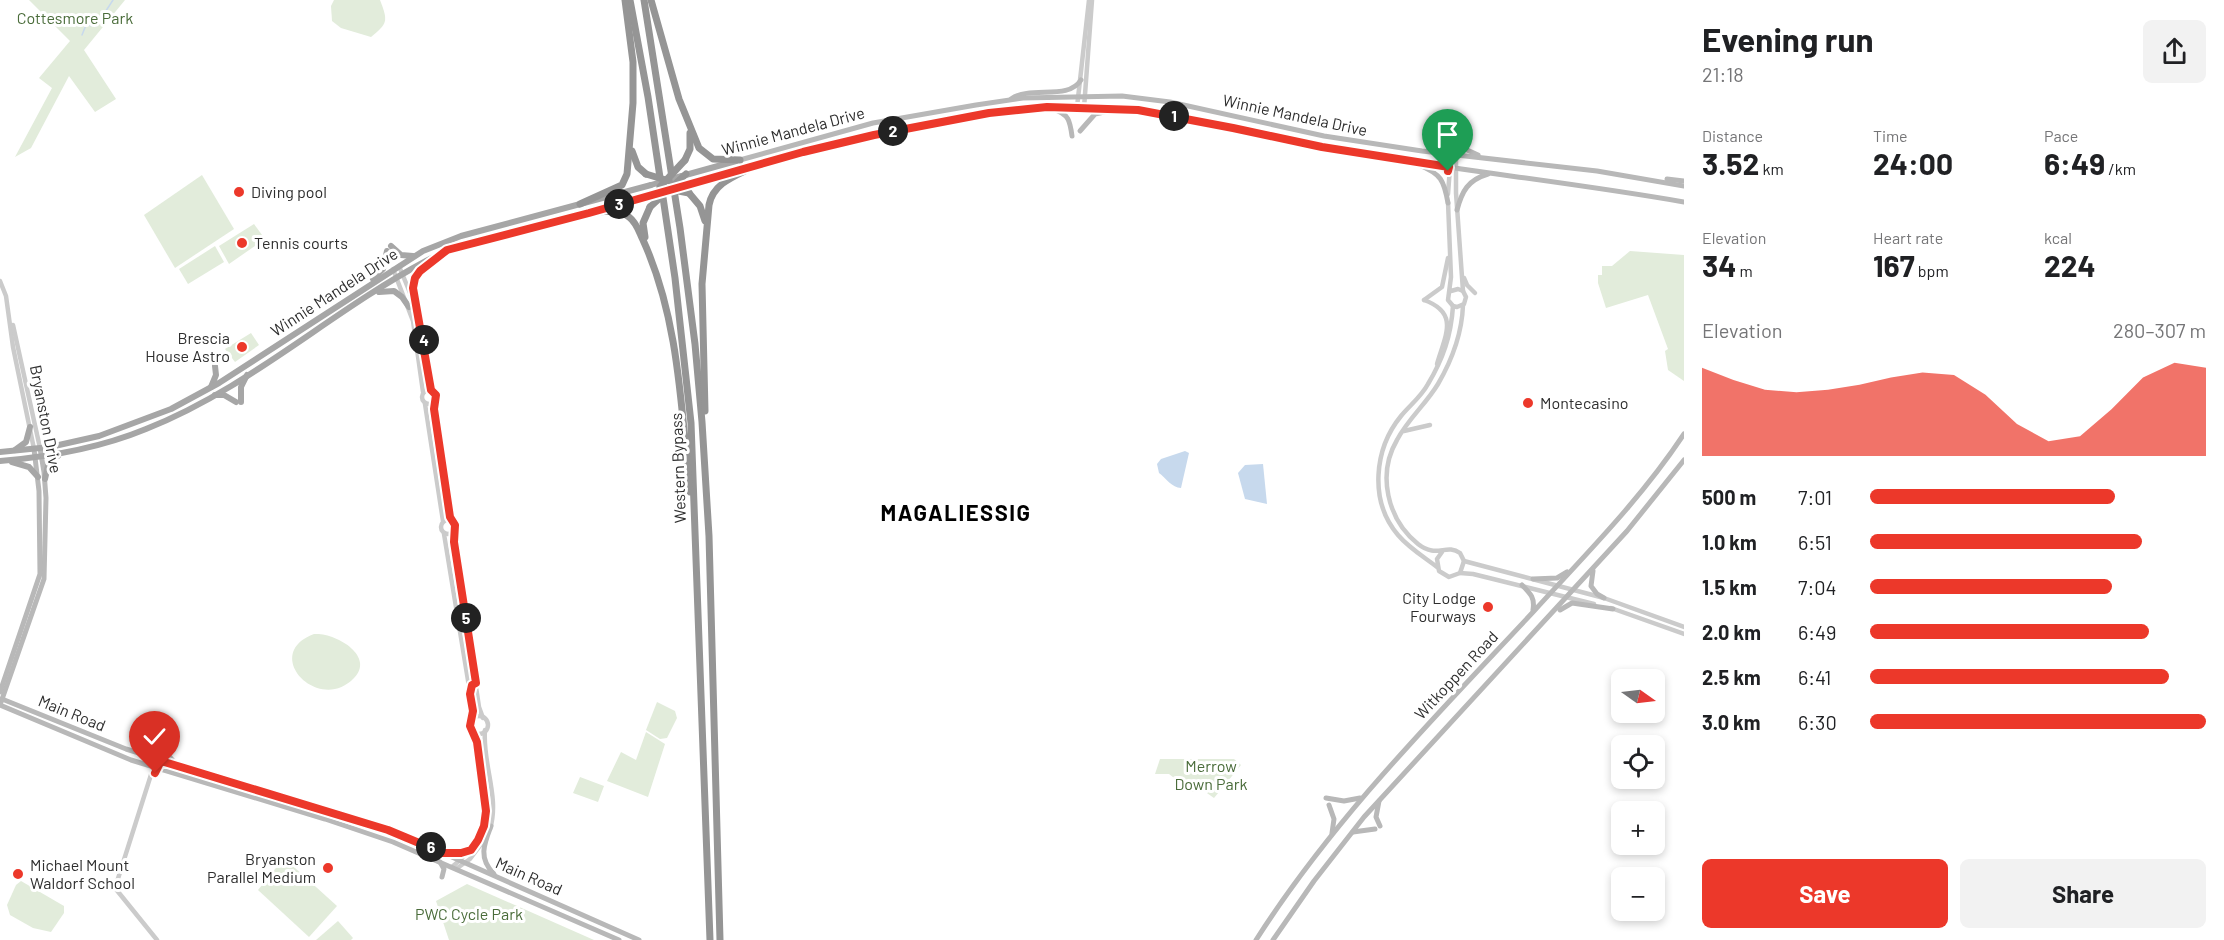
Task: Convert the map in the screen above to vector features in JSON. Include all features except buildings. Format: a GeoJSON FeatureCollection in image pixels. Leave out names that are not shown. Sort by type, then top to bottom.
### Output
{"type":"FeatureCollection","features":[{"type":"Feature","properties":{"kind":"highway"},"geometry":{"type":"LineString","coordinates":[[580,204],[622,186],[627,174],[633,62],[625,0]]}},
{"type":"Feature","properties":{"kind":"highway","name":"Western Bypass"},"geometry":{"type":"LineString","coordinates":[[630,0],[648,97],[683,345],[691,423],[710,940]]}},
{"type":"Feature","properties":{"kind":"highway","name":"Western Bypass"},"geometry":{"type":"LineString","coordinates":[[644,0],[680,228],[695,344],[709,536],[720,940]]}},
{"type":"Feature","properties":{"kind":"highway"},"geometry":{"type":"LineString","coordinates":[[651,0],[671,74],[699,148],[707,156],[720,160],[740,160]]}},
{"type":"Feature","properties":{"kind":"highway"},"geometry":{"type":"LineString","coordinates":[[648,195],[660,187],[685,160],[691,145],[688,122]]}},
{"type":"Feature","properties":{"kind":"highway"},"geometry":{"type":"LineString","coordinates":[[630,142],[634,162],[646,174],[688,184]]}},
{"type":"Feature","properties":{"kind":"highway"},"geometry":{"type":"LineString","coordinates":[[709,536],[702,284],[706,226],[710,199],[714,190],[722,183],[753,167]]}},
{"type":"Feature","properties":{"kind":"highway"},"geometry":{"type":"LineString","coordinates":[[647,249],[643,223],[650,207],[686,174]]}},
{"type":"Feature","properties":{"kind":"highway"},"geometry":{"type":"LineString","coordinates":[[647,186],[689,194],[700,206],[706,226]]}},
{"type":"Feature","properties":{"kind":"highway"},"geometry":{"type":"LineString","coordinates":[[589,213],[614,211],[626,214],[636,225],[658,279],[672,331],[694,533]]}},
{"type":"Feature","properties":{"kind":"main road"},"geometry":{"type":"LineString","coordinates":[[1010,100],[1019,94],[1072,90],[1081,80]]}},
{"type":"Feature","properties":{"kind":"main road","name":"Winnie Mandela Drive"},"geometry":{"type":"LineString","coordinates":[[0,452],[90,439],[171,409],[211,387],[414,256],[460,236],[873,123],[1010,100],[1122,96],[1170,102],[1324,136],[1422,151],[1648,179],[1684,186]]}},
{"type":"Feature","properties":{"kind":"main road"},"geometry":{"type":"LineString","coordinates":[[1047,107],[1066,114],[1070,120],[1072,136]]}},
{"type":"Feature","properties":{"kind":"main road","name":"Winnie Mandela Drive"},"geometry":{"type":"LineString","coordinates":[[1,461],[67,452],[147,429],[214,395],[373,293],[447,250],[874,135],[971,116],[1047,107],[1138,110],[1294,142],[1404,161],[1645,195],[1684,204]]}},
{"type":"Feature","properties":{"kind":"main road"},"geometry":{"type":"LineString","coordinates":[[1080,131],[1091,117],[1099,113],[1138,110]]}},
{"type":"Feature","properties":{"kind":"main road"},"geometry":{"type":"LineString","coordinates":[[1422,151],[1443,148],[1455,138],[1465,149],[1487,158]]}},
{"type":"Feature","properties":{"kind":"main road"},"geometry":{"type":"LineString","coordinates":[[1404,161],[1436,172],[1443,181],[1448,203]]}},
{"type":"Feature","properties":{"kind":"main road"},"geometry":{"type":"LineString","coordinates":[[1457,210],[1467,184],[1479,176],[1493,173]]}},
{"type":"Feature","properties":{"kind":"main road"},"geometry":{"type":"LineString","coordinates":[[1648,179],[1684,181]]}},
{"type":"Feature","properties":{"kind":"main road"},"geometry":{"type":"LineString","coordinates":[[356,293],[383,269],[389,249],[401,255],[414,256]]}},
{"type":"Feature","properties":{"kind":"main road"},"geometry":{"type":"LineString","coordinates":[[419,317],[413,288],[415,278],[427,265],[447,250]]}},
{"type":"Feature","properties":{"kind":"main road"},"geometry":{"type":"LineString","coordinates":[[373,293],[394,291],[410,307]]}},
{"type":"Feature","properties":{"kind":"main road"},"geometry":{"type":"LineString","coordinates":[[211,387],[215,378],[215,366]]}},
{"type":"Feature","properties":{"kind":"main road"},"geometry":{"type":"LineString","coordinates":[[214,395],[225,395],[239,402],[241,387],[247,375]]}},
{"type":"Feature","properties":{"kind":"main road"},"geometry":{"type":"LineString","coordinates":[[12,451],[26,442],[30,427]]}},
{"type":"Feature","properties":{"kind":"main road","name":"Witkoppen Road"},"geometry":{"type":"LineString","coordinates":[[1256,940],[1332,834],[1362,798],[1634,501],[1684,434]]}},
{"type":"Feature","properties":{"kind":"main road","name":"Bryanston Drive"},"geometry":{"type":"LineString","coordinates":[[1,701],[44,579],[41,478],[37,448]]}},
{"type":"Feature","properties":{"kind":"main road"},"geometry":{"type":"LineString","coordinates":[[1,461],[26,465],[41,478],[49,461],[67,452]]}},
{"type":"Feature","properties":{"kind":"main road","name":"Witkoppen Road"},"geometry":{"type":"LineString","coordinates":[[1273,940],[1314,881],[1380,799],[1593,570],[1658,495],[1684,460]]}},
{"type":"Feature","properties":{"kind":"main road","name":"Bryanston Drive"},"geometry":{"type":"LineString","coordinates":[[1,689],[40,574],[41,478]]}},
{"type":"Feature","properties":{"kind":"main road"},"geometry":{"type":"LineString","coordinates":[[1533,579],[1557,578],[1576,566]]}},
{"type":"Feature","properties":{"kind":"main road"},"geometry":{"type":"LineString","coordinates":[[1593,570],[1591,586],[1597,594],[1604,598]]}},
{"type":"Feature","properties":{"kind":"main road"},"geometry":{"type":"LineString","coordinates":[[1522,585],[1532,596],[1534,603],[1532,612]]}},
{"type":"Feature","properties":{"kind":"main road"},"geometry":{"type":"LineString","coordinates":[[1533,634],[1568,604],[1577,603],[1613,609]]}},
{"type":"Feature","properties":{"kind":"main road","name":"Main Road"},"geometry":{"type":"LineString","coordinates":[[1,701],[11,710],[156,768],[364,831],[440,861],[619,940]]}},
{"type":"Feature","properties":{"kind":"main road","name":"Main Road"},"geometry":{"type":"LineString","coordinates":[[1,701],[140,754],[388,830],[639,940]]}},
{"type":"Feature","properties":{"kind":"main road"},"geometry":{"type":"LineString","coordinates":[[0,711],[11,710]]}},
{"type":"Feature","properties":{"kind":"main road"},"geometry":{"type":"LineString","coordinates":[[167,740],[168,756],[179,766]]}},
{"type":"Feature","properties":{"kind":"main road"},"geometry":{"type":"LineString","coordinates":[[140,754],[154,753],[161,744]]}},
{"type":"Feature","properties":{"kind":"main road"},"geometry":{"type":"LineString","coordinates":[[1326,798],[1347,801],[1362,798]]}},
{"type":"Feature","properties":{"kind":"main road"},"geometry":{"type":"LineString","coordinates":[[1353,832],[1377,827],[1376,815],[1380,799]]}},
{"type":"Feature","properties":{"kind":"main road"},"geometry":{"type":"LineString","coordinates":[[1329,805],[1334,819],[1332,834]]}},
{"type":"Feature","properties":{"kind":"main road"},"geometry":{"type":"LineString","coordinates":[[491,826],[484,845],[483,856],[488,867],[498,877]]}},
{"type":"Feature","properties":{"kind":"main road"},"geometry":{"type":"LineString","coordinates":[[443,853],[461,853],[471,850]]}},
{"type":"Feature","properties":{"kind":"main road"},"geometry":{"type":"LineString","coordinates":[[440,861],[444,869],[442,877]]}},
{"type":"Feature","properties":{"kind":"street"},"geometry":{"type":"LineString","coordinates":[[1084,108],[1081,80],[1091,0]]}},
{"type":"Feature","properties":{"kind":"street"},"geometry":{"type":"LineString","coordinates":[[1077,107],[1082,96],[1091,0]]}},
{"type":"Feature","properties":{"kind":"street"},"geometry":{"type":"LineString","coordinates":[[1453,154],[1448,203],[1450,246],[1448,300],[1453,306],[1449,339],[1424,391],[1400,417],[1380,458],[1378,484],[1383,507],[1397,534],[1437,567],[1441,573],[1449,577],[1460,573],[1473,573],[1613,609],[1684,634]]}},
{"type":"Feature","properties":{"kind":"street"},"geometry":{"type":"LineString","coordinates":[[1452,167],[1463,291],[1466,297],[1462,305],[1456,344],[1449,362],[1437,385],[1402,431],[1389,460],[1386,483],[1396,519],[1409,537],[1428,550],[1457,551],[1464,561],[1604,598],[1684,627]]}},
{"type":"Feature","properties":{"kind":"street"},"geometry":{"type":"LineString","coordinates":[[1435,372],[1447,319],[1443,309],[1424,300],[1442,287],[1450,246]]}},
{"type":"Feature","properties":{"kind":"street"},"geometry":{"type":"LineString","coordinates":[[396,267],[410,307],[417,341],[422,398],[425,404],[443,521],[440,528],[444,534],[472,704],[470,726],[477,742],[486,804],[482,831],[463,862]]}},
{"type":"Feature","properties":{"kind":"street"},"geometry":{"type":"LineString","coordinates":[[1461,267],[1467,285],[1475,293]]}},
{"type":"Feature","properties":{"kind":"street"},"geometry":{"type":"LineString","coordinates":[[400,277],[419,317],[431,390],[436,395],[435,402],[452,522],[455,525],[453,532],[469,643],[478,700],[487,725],[484,743],[493,805],[491,826],[481,844],[454,868]]}},
{"type":"Feature","properties":{"kind":"street","name":"Bryanston Drive"},"geometry":{"type":"LineString","coordinates":[[0,281],[9,311],[37,448]]}},
{"type":"Feature","properties":{"kind":"street"},"geometry":{"type":"LineString","coordinates":[[1450,291],[1455,289],[1463,291]]}},
{"type":"Feature","properties":{"kind":"street"},"geometry":{"type":"LineString","coordinates":[[1453,306],[1462,305]]}},
{"type":"Feature","properties":{"kind":"street","name":"Bryanston Drive"},"geometry":{"type":"LineString","coordinates":[[9,311],[13,347],[30,427],[37,448]]}},
{"type":"Feature","properties":{"kind":"street"},"geometry":{"type":"LineString","coordinates":[[423,392],[431,390]]}},
{"type":"Feature","properties":{"kind":"street"},"geometry":{"type":"LineString","coordinates":[[425,404],[430,405],[435,402]]}},
{"type":"Feature","properties":{"kind":"street"},"geometry":{"type":"LineString","coordinates":[[1402,431],[1430,425]]}},
{"type":"Feature","properties":{"kind":"street"},"geometry":{"type":"LineString","coordinates":[[443,521],[452,522]]}},
{"type":"Feature","properties":{"kind":"street"},"geometry":{"type":"LineString","coordinates":[[444,534],[449,535],[453,532]]}},
{"type":"Feature","properties":{"kind":"street"},"geometry":{"type":"LineString","coordinates":[[1437,567],[1437,559],[1442,552]]}},
{"type":"Feature","properties":{"kind":"street"},"geometry":{"type":"LineString","coordinates":[[1460,573],[1464,561]]}},
{"type":"Feature","properties":{"kind":"street"},"geometry":{"type":"LineString","coordinates":[[466,670],[466,645],[469,643]]}},
{"type":"Feature","properties":{"kind":"street"},"geometry":{"type":"LineString","coordinates":[[470,694],[472,685],[476,683]]}},
{"type":"Feature","properties":{"kind":"street"},"geometry":{"type":"LineString","coordinates":[[472,704],[478,700]]}},
{"type":"Feature","properties":{"kind":"street"},"geometry":{"type":"LineString","coordinates":[[472,720],[478,717],[483,718]]}},
{"type":"Feature","properties":{"kind":"street"},"geometry":{"type":"LineString","coordinates":[[474,732],[479,734],[485,730]]}},
{"type":"Feature","properties":{"kind":"street"},"geometry":{"type":"LineString","coordinates":[[157,940],[115,888],[150,778],[159,760]]}},
{"type":"Feature","properties":{"kind":"green space","name":"Cottesmore Park"},"geometry":{"type":"Polygon","coordinates":[[[29,0],[125,0],[84,50],[116,99],[95,112],[69,76],[31,148],[15,157],[52,88],[39,78],[70,41],[29,0]]]}},
{"type":"Feature","properties":{"kind":"green space"},"geometry":{"type":"Polygon","coordinates":[[[334,0],[380,0],[385,21],[371,37],[341,28],[332,21],[331,6],[334,0]]]}},
{"type":"Feature","properties":{"kind":"green space"},"geometry":{"type":"Polygon","coordinates":[[[202,175],[234,229],[175,268],[144,215],[202,175]]]}},
{"type":"Feature","properties":{"kind":"green space","name":"Tennis courts"},"geometry":{"type":"Polygon","coordinates":[[[254,224],[265,239],[229,264],[219,246],[254,224]]]}},
{"type":"Feature","properties":{"kind":"green space"},"geometry":{"type":"Polygon","coordinates":[[[215,246],[224,262],[188,284],[179,269],[215,246]]]}},
{"type":"Feature","properties":{"kind":"green space"},"geometry":{"type":"Polygon","coordinates":[[[1630,251],[1684,255],[1684,381],[1668,370],[1665,351],[1668,349],[1648,295],[1606,308],[1598,283],[1598,275],[1602,275],[1602,266],[1612,266],[1630,251]]]}},
{"type":"Feature","properties":{"kind":"green space","name":"Brescia House Astro"},"geometry":{"type":"Polygon","coordinates":[[[251,333],[259,345],[235,362],[225,349],[251,333]]]}},
{"type":"Feature","properties":{"kind":"green space"},"geometry":{"type":"Polygon","coordinates":[[[314,634],[323,634],[342,641],[357,654],[360,662],[359,670],[354,678],[340,688],[325,690],[312,686],[301,677],[294,666],[293,655],[299,643],[314,634]]]}},
{"type":"Feature","properties":{"kind":"green space"},"geometry":{"type":"Polygon","coordinates":[[[657,702],[675,711],[677,718],[667,738],[660,739],[646,730],[657,702]]]}},
{"type":"Feature","properties":{"kind":"green space"},"geometry":{"type":"Polygon","coordinates":[[[646,732],[665,744],[648,797],[607,781],[621,752],[636,760],[646,732]]]}},
{"type":"Feature","properties":{"kind":"green space","name":"Merrow Down Park"},"geometry":{"type":"Polygon","coordinates":[[[1160,759],[1234,759],[1241,765],[1214,798],[1204,791],[1192,792],[1169,774],[1155,774],[1160,759]]]}},
{"type":"Feature","properties":{"kind":"green space"},"geometry":{"type":"Polygon","coordinates":[[[580,777],[604,786],[598,802],[573,793],[580,777]]]}},
{"type":"Feature","properties":{"kind":"green space"},"geometry":{"type":"Polygon","coordinates":[[[284,858],[337,906],[309,937],[258,890],[284,858]]]}},
{"type":"Feature","properties":{"kind":"green space"},"geometry":{"type":"Polygon","coordinates":[[[21,881],[64,906],[64,913],[51,932],[33,928],[10,915],[7,905],[16,885],[21,881]]]}},
{"type":"Feature","properties":{"kind":"green space","name":"PWC Cycle Park"},"geometry":{"type":"Polygon","coordinates":[[[467,884],[594,940],[449,940],[436,901],[467,884]]]}},
{"type":"Feature","properties":{"kind":"green space"},"geometry":{"type":"Polygon","coordinates":[[[338,921],[353,938],[351,940],[316,940],[338,921]]]}},
{"type":"Feature","properties":{"kind":"water"},"geometry":{"type":"Polygon","coordinates":[[[1185,451],[1189,453],[1181,488],[1178,488],[1159,473],[1157,464],[1161,459],[1185,451]]]}},
{"type":"Feature","properties":{"kind":"water"},"geometry":{"type":"Polygon","coordinates":[[[1263,464],[1267,504],[1245,499],[1238,473],[1245,465],[1263,464]]]}},
{"type":"Feature","properties":{"kind":"waterway"},"geometry":{"type":"LineString","coordinates":[[82,35],[86,25],[96,26],[113,0]]}},
{"type":"Feature","properties":{"kind":"place","name":"Diving pool"},"geometry":{"type":"Point","coordinates":[239,192]}},
{"type":"Feature","properties":{"kind":"place","name":"Tennis courts"},"geometry":{"type":"Point","coordinates":[242,243]}},
{"type":"Feature","properties":{"kind":"place","name":"Brescia House Astro"},"geometry":{"type":"Point","coordinates":[242,347]}},
{"type":"Feature","properties":{"kind":"place","name":"Montecasino"},"geometry":{"type":"Point","coordinates":[1528,403]}},
{"type":"Feature","properties":{"kind":"place","name":"City Lodge Fourways"},"geometry":{"type":"Point","coordinates":[1488,607]}},
{"type":"Feature","properties":{"kind":"place","name":"Bryanston Parallel Medium"},"geometry":{"type":"Point","coordinates":[328,868]}},
{"type":"Feature","properties":{"kind":"place","name":"Michael Mount Waldorf School"},"geometry":{"type":"Point","coordinates":[18,874]}},
{"type":"Feature","properties":{"kind":"district","name":"MAGALIESSIG"},"geometry":{"type":"Point","coordinates":[956,513]}},
{"type":"Feature","properties":{"kind":"route"},"geometry":{"type":"LineString","coordinates":[[155,773],[161,761],[179,766],[388,830],[443,853],[454,854],[471,850],[479,838],[484,826],[486,804],[476,736],[470,726],[473,711],[470,694],[472,685],[476,683],[454,542],[455,525],[450,517],[434,409],[436,395],[431,390],[423,333],[413,288],[415,278],[420,271],[447,250],[589,213],[803,152],[874,135],[989,113],[1047,107],[1119,108],[1171,115],[1275,139],[1449,167],[1448,171]]}}]}
